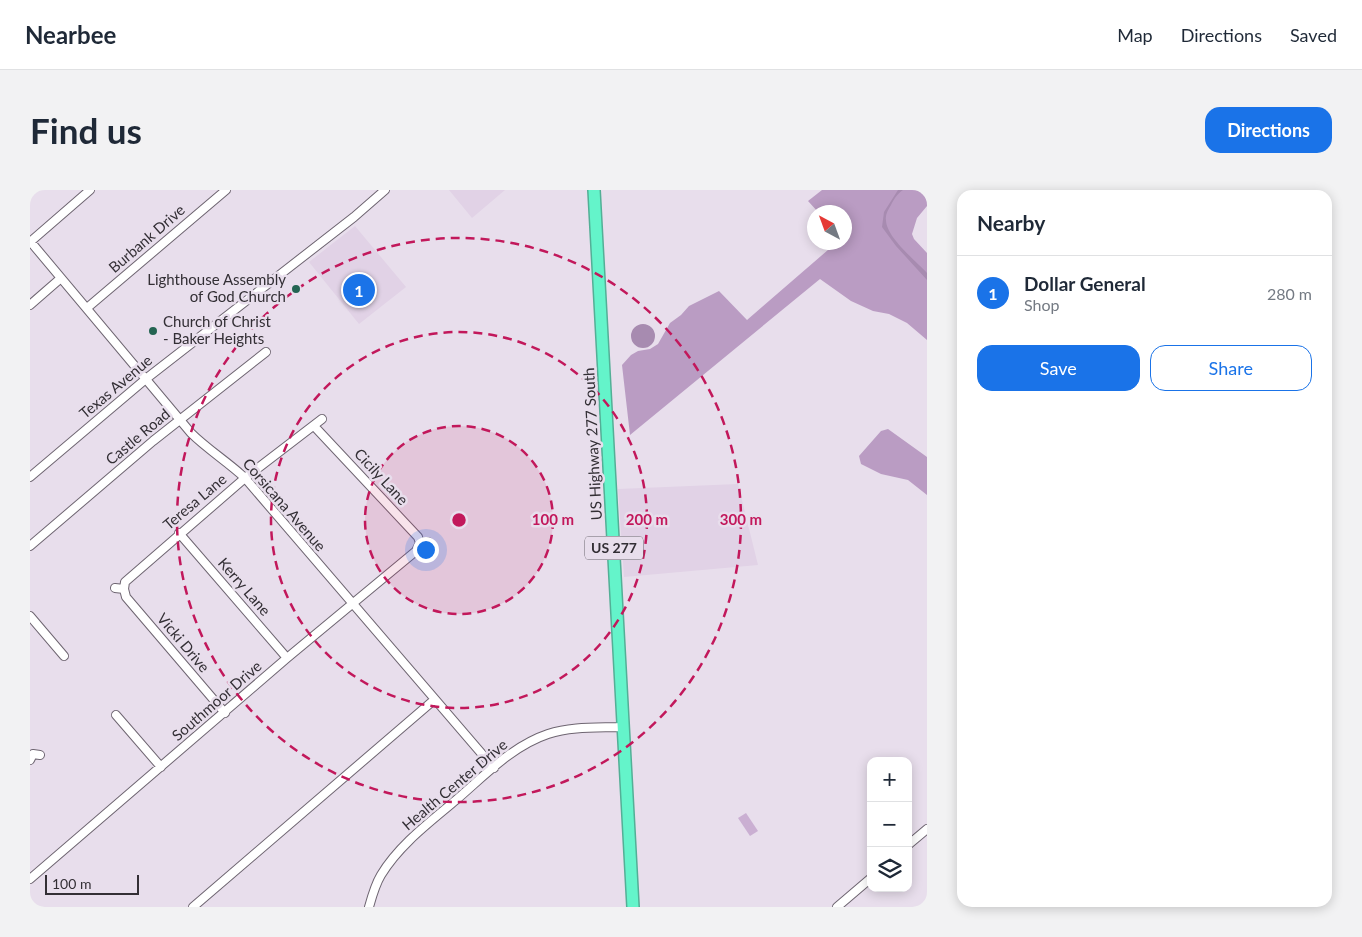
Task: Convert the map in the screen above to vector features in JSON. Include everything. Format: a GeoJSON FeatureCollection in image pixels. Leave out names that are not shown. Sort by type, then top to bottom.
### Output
{"type":"FeatureCollection","features":[{"type":"Feature","properties":{"kind":"highway","name":"US Highway 277 South"},"geometry":{"type":"LineString","coordinates":[[594,190],[633,907]]}},
{"type":"Feature","properties":{"kind":"street"},"geometry":{"type":"LineString","coordinates":[[30,242],[90,190]]}},
{"type":"Feature","properties":{"kind":"street","name":"Burbank Drive"},"geometry":{"type":"LineString","coordinates":[[87,308],[226,190]]}},
{"type":"Feature","properties":{"kind":"street","name":"Texas Avenue"},"geometry":{"type":"LineString","coordinates":[[30,477],[146,378],[354,217],[385,190]]}},
{"type":"Feature","properties":{"kind":"street","name":"Corsicana Avenue"},"geometry":{"type":"LineString","coordinates":[[30,242],[180,420],[200,442],[228,462],[245,478],[494,768]]}},
{"type":"Feature","properties":{"kind":"street"},"geometry":{"type":"LineString","coordinates":[[30,305],[61,278]]}},
{"type":"Feature","properties":{"kind":"street","name":"Castle Road"},"geometry":{"type":"LineString","coordinates":[[30,546],[180,420],[266,352]]}},
{"type":"Feature","properties":{"kind":"street","name":"Teresa Lane"},"geometry":{"type":"LineString","coordinates":[[124,589],[126,582],[179,534],[245,478],[322,419]]}},
{"type":"Feature","properties":{"kind":"street","name":"Cicily Lane"},"geometry":{"type":"LineString","coordinates":[[314,426],[424,542]]}},
{"type":"Feature","properties":{"kind":"street","name":"Kerry Lane"},"geometry":{"type":"LineString","coordinates":[[179,534],[287,658]]}},
{"type":"Feature","properties":{"kind":"street","name":"Southmoor Drive"},"geometry":{"type":"LineString","coordinates":[[30,880],[287,658],[416,551],[424,542]]}},
{"type":"Feature","properties":{"kind":"street"},"geometry":{"type":"LineString","coordinates":[[115,588],[124,589]]}},
{"type":"Feature","properties":{"kind":"street","name":"Vicki Drive"},"geometry":{"type":"LineString","coordinates":[[124,589],[126,597],[225,713]]}},
{"type":"Feature","properties":{"kind":"street"},"geometry":{"type":"LineString","coordinates":[[30,616],[64,656]]}},
{"type":"Feature","properties":{"kind":"street"},"geometry":{"type":"LineString","coordinates":[[193,907],[434,700]]}},
{"type":"Feature","properties":{"kind":"street"},"geometry":{"type":"LineString","coordinates":[[116,715],[161,768]]}},
{"type":"Feature","properties":{"kind":"street","name":"Health Center Drive"},"geometry":{"type":"LineString","coordinates":[[370,907],[372,893],[380,876],[401,849],[426,825],[513,753],[546,735],[562,730],[623,727]]}},
{"type":"Feature","properties":{"kind":"street"},"geometry":{"type":"LineString","coordinates":[[912,842],[927,829]]}},
{"type":"Feature","properties":{"kind":"street"},"geometry":{"type":"LineString","coordinates":[[837,907],[867,881]]}},
{"type":"Feature","properties":{"kind":"shaded area"},"geometry":{"type":"Polygon","coordinates":[[[449,190],[505,190],[472,218],[449,190]]]}},
{"type":"Feature","properties":{"kind":"shaded area"},"geometry":{"type":"Polygon","coordinates":[[[822,190],[927,190],[927,206],[917,218],[912,234],[914,239],[927,253],[927,340],[907,323],[889,314],[873,311],[851,301],[820,279],[630,435],[622,365],[631,355],[638,351],[650,349],[658,344],[670,323],[689,306],[719,291],[747,320],[828,250],[852,250],[852,205],[812,205],[808,201],[822,190]]]}},
{"type":"Feature","properties":{"kind":"shaded area"},"geometry":{"type":"Polygon","coordinates":[[[898,190],[903,190],[896,197],[887,212],[887,227],[896,241],[927,273],[927,280],[896,246],[882,227],[884,212],[898,190]]]}},
{"type":"Feature","properties":{"kind":"shaded area"},"geometry":{"type":"Polygon","coordinates":[[[355,226],[406,287],[359,324],[309,262],[355,226]]]}},
{"type":"Feature","properties":{"kind":"shaded area"},"geometry":{"type":"Polygon","coordinates":[[[643,324],[651,328],[655,336],[651,344],[643,348],[635,344],[631,336],[635,328],[643,324]]]}},
{"type":"Feature","properties":{"kind":"shaded area"},"geometry":{"type":"Polygon","coordinates":[[[888,429],[927,457],[927,495],[908,480],[881,474],[861,464],[859,456],[881,431],[888,429]]]}},
{"type":"Feature","properties":{"kind":"shaded area"},"geometry":{"type":"Polygon","coordinates":[[[738,484],[758,565],[624,577],[618,489],[738,484]]]}},
{"type":"Feature","properties":{"kind":"shaded area"},"geometry":{"type":"Polygon","coordinates":[[[746,813],[758,831],[750,836],[738,818],[746,813]]]}},
{"type":"Feature","properties":{"kind":"place","name":"Lighthouse Assembly of God Church"},"geometry":{"type":"Point","coordinates":[296,289]}},
{"type":"Feature","properties":{"kind":"place","name":"Dollar General"},"geometry":{"type":"Point","coordinates":[359,290]}},
{"type":"Feature","properties":{"kind":"place","name":"Church of Christ - Baker Heights"},"geometry":{"type":"Point","coordinates":[153,331]}}]}
